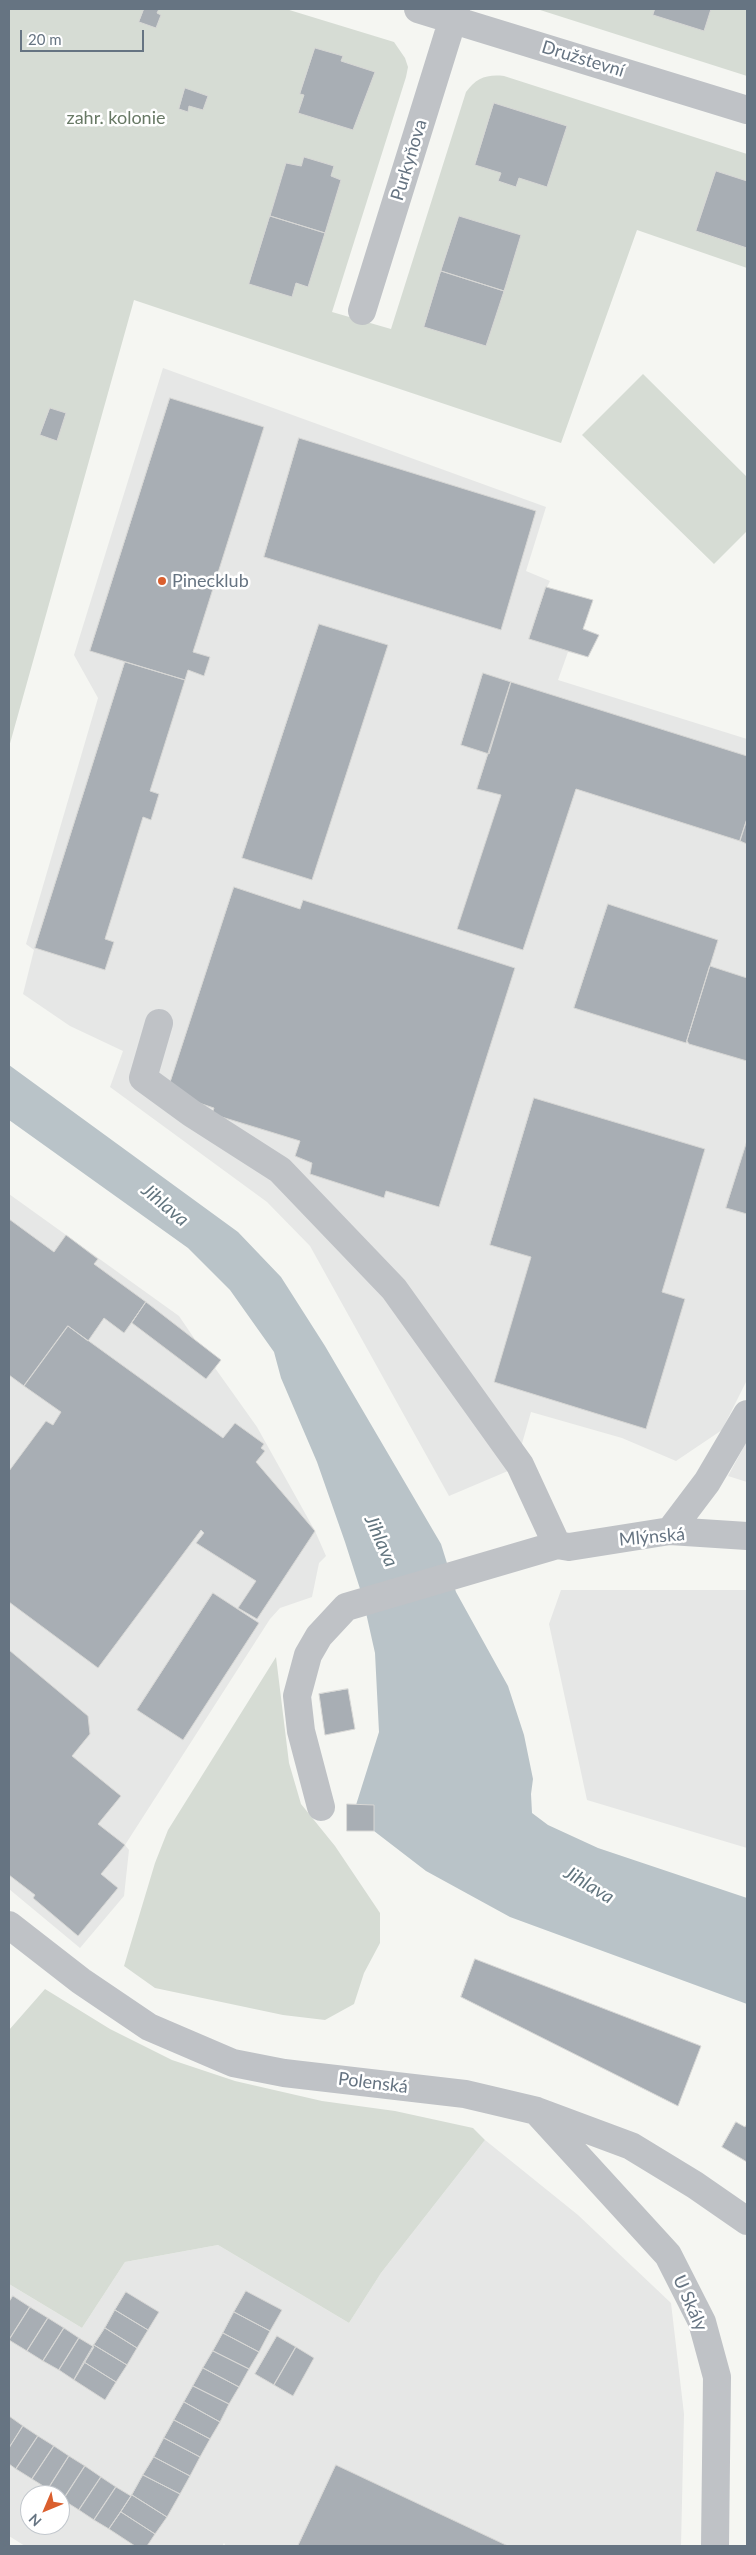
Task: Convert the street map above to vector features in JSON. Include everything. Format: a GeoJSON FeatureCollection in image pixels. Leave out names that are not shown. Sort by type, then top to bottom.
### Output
{"type":"FeatureCollection","features":[{"type":"Feature","properties":{"kind":"street","name":"Družstevní"},"geometry":{"type":"LineString","coordinates":[[418,9],[455,14],[747,110]]}},
{"type":"Feature","properties":{"kind":"street","name":"Purkyňova"},"geometry":{"type":"LineString","coordinates":[[362,311],[455,14]]}},
{"type":"Feature","properties":{"kind":"street"},"geometry":{"type":"LineString","coordinates":[[159,1023],[143,1078],[191,1113],[280,1170],[394,1289],[520,1465],[556,1545]]}},
{"type":"Feature","properties":{"kind":"street"},"geometry":{"type":"LineString","coordinates":[[670,1531],[706,1482],[747,1414]]}},
{"type":"Feature","properties":{"kind":"street","name":"Mlýnská"},"geometry":{"type":"LineString","coordinates":[[321,1807],[301,1731],[297,1696],[308,1655],[319,1636],[346,1608],[556,1545],[569,1547],[670,1531],[747,1536]]}},
{"type":"Feature","properties":{"kind":"street","name":"Polenská"},"geometry":{"type":"LineString","coordinates":[[9,1925],[81,1981],[149,2027],[233,2062],[293,2074],[464,2094],[536,2111],[631,2146],[695,2185],[747,2221]]}},
{"type":"Feature","properties":{"kind":"street","name":"U Skály"},"geometry":{"type":"LineString","coordinates":[[536,2111],[668,2255],[702,2322],[717,2377],[715,2546]]}},
{"type":"Feature","properties":{"kind":"shaded area"},"geometry":{"type":"Polygon","coordinates":[[[163,368],[546,507],[526,571],[550,581],[547,587],[593,600],[583,628],[599,635],[588,657],[568,652],[558,680],[747,739],[747,1380],[722,1430],[676,1461],[622,1438],[531,1412],[515,1468],[449,1496],[310,1246],[267,1202],[110,1087],[123,1051],[70,1026],[23,994],[34,950],[26,944],[98,698],[74,655],[163,368]]]}},
{"type":"Feature","properties":{"kind":"shaded area"},"geometry":{"type":"Polygon","coordinates":[[[9,1194],[179,1316],[196,1341],[221,1360],[215,1368],[257,1427],[315,1531],[326,1556],[319,1563],[312,1597],[280,1608],[270,1619],[125,1845],[129,1850],[124,1896],[80,1948],[9,1889],[9,1194]]]}},
{"type":"Feature","properties":{"kind":"shaded area"},"geometry":{"type":"Polygon","coordinates":[[[747,1441],[747,1482],[728,1476],[747,1441]]]}},
{"type":"Feature","properties":{"kind":"shaded area"},"geometry":{"type":"Polygon","coordinates":[[[561,1590],[747,1590],[747,1848],[587,1800],[549,1624],[561,1590]]]}},
{"type":"Feature","properties":{"kind":"shaded area"},"geometry":{"type":"Polygon","coordinates":[[[485,2140],[578,2215],[671,2303],[684,2414],[681,2546],[226,2546],[224,2543],[222,2546],[25,2546],[9,2536],[9,2284],[82,2328],[125,2262],[218,2245],[349,2323],[381,2273],[485,2140]]]}},
{"type":"Feature","properties":{"kind":"green space","name":"zahr. kolonie"},"geometry":{"type":"Polygon","coordinates":[[[9,9],[286,9],[394,42],[405,58],[408,67],[406,77],[332,312],[391,329],[466,92],[474,83],[487,76],[504,76],[747,154],[747,268],[637,230],[561,443],[134,300],[9,747],[9,9]]]}},
{"type":"Feature","properties":{"kind":"green space"},"geometry":{"type":"Polygon","coordinates":[[[537,9],[747,9],[747,76],[537,9]]]}},
{"type":"Feature","properties":{"kind":"green space"},"geometry":{"type":"Polygon","coordinates":[[[643,374],[747,477],[747,531],[714,564],[582,435],[643,374]]]}},
{"type":"Feature","properties":{"kind":"green space"},"geometry":{"type":"Polygon","coordinates":[[[276,1657],[289,1763],[301,1804],[335,1846],[380,1913],[380,1943],[364,1973],[354,2004],[325,2020],[283,2015],[155,1988],[124,1966],[155,1863],[168,1830],[276,1657]]]}},
{"type":"Feature","properties":{"kind":"green space"},"geometry":{"type":"Polygon","coordinates":[[[45,1989],[110,2029],[172,2060],[235,2081],[322,2101],[395,2111],[473,2128],[485,2140],[381,2273],[349,2323],[218,2245],[125,2262],[82,2328],[9,2284],[9,2030],[45,1989]]]}},
{"type":"Feature","properties":{"kind":"water","name":"Jihlava"},"geometry":{"type":"Polygon","coordinates":[[[9,1065],[238,1232],[281,1277],[325,1346],[441,1544],[456,1592],[508,1686],[524,1735],[533,1779],[531,1794],[532,1813],[548,1825],[598,1848],[747,1898],[747,2004],[510,1917],[426,1871],[374,1831],[374,1805],[356,1805],[379,1732],[375,1653],[362,1595],[345,1542],[317,1462],[281,1378],[274,1352],[230,1290],[188,1248],[9,1120],[9,1065]]]}},
{"type":"Feature","properties":{"kind":"building"},"geometry":{"type":"Polygon","coordinates":[[[144,9],[159,9],[157,13],[161,15],[156,28],[139,22],[144,9]]]}},
{"type":"Feature","properties":{"kind":"building"},"geometry":{"type":"Polygon","coordinates":[[[655,9],[711,9],[704,31],[653,15],[655,9]]]}},
{"type":"Feature","properties":{"kind":"building"},"geometry":{"type":"Polygon","coordinates":[[[315,48],[343,56],[341,61],[375,72],[353,130],[298,113],[304,95],[300,94],[315,48]]]}},
{"type":"Feature","properties":{"kind":"building"},"geometry":{"type":"Polygon","coordinates":[[[185,88],[208,96],[203,110],[189,106],[188,112],[179,109],[185,88]]]}},
{"type":"Feature","properties":{"kind":"building"},"geometry":{"type":"Polygon","coordinates":[[[494,103],[567,126],[547,187],[519,178],[516,187],[498,181],[501,173],[475,165],[494,103]]]}},
{"type":"Feature","properties":{"kind":"building"},"geometry":{"type":"Polygon","coordinates":[[[304,157],[334,166],[331,176],[341,180],[325,233],[270,216],[286,163],[301,166],[304,157]]]}},
{"type":"Feature","properties":{"kind":"building"},"geometry":{"type":"Polygon","coordinates":[[[716,171],[747,181],[747,248],[696,231],[716,171]]]}},
{"type":"Feature","properties":{"kind":"building"},"geometry":{"type":"Polygon","coordinates":[[[270,216],[325,233],[308,287],[296,283],[292,297],[249,284],[270,216]]]}},
{"type":"Feature","properties":{"kind":"building"},"geometry":{"type":"Polygon","coordinates":[[[459,216],[521,235],[504,291],[441,271],[459,216]]]}},
{"type":"Feature","properties":{"kind":"building"},"geometry":{"type":"Polygon","coordinates":[[[441,271],[504,291],[486,346],[424,327],[441,271]]]}},
{"type":"Feature","properties":{"kind":"building"},"geometry":{"type":"Polygon","coordinates":[[[170,398],[264,427],[193,652],[210,657],[204,676],[188,670],[185,680],[90,651],[170,398]]]}},
{"type":"Feature","properties":{"kind":"building"},"geometry":{"type":"Polygon","coordinates":[[[50,408],[66,413],[57,441],[40,435],[50,408]]]}},
{"type":"Feature","properties":{"kind":"building"},"geometry":{"type":"Polygon","coordinates":[[[299,438],[536,511],[501,630],[264,557],[299,438]]]}},
{"type":"Feature","properties":{"kind":"building"},"geometry":{"type":"Polygon","coordinates":[[[546,587],[593,600],[583,629],[599,635],[588,657],[529,639],[546,587]]]}},
{"type":"Feature","properties":{"kind":"building"},"geometry":{"type":"Polygon","coordinates":[[[319,624],[388,645],[312,880],[242,858],[319,624]]]}},
{"type":"Feature","properties":{"kind":"building"},"geometry":{"type":"Polygon","coordinates":[[[125,662],[185,680],[150,791],[159,794],[151,820],[143,817],[105,939],[114,942],[105,970],[35,948],[125,662]]]}},
{"type":"Feature","properties":{"kind":"building"},"geometry":{"type":"Polygon","coordinates":[[[483,673],[511,682],[489,754],[461,745],[483,673]]]}},
{"type":"Feature","properties":{"kind":"building"},"geometry":{"type":"Polygon","coordinates":[[[511,682],[747,756],[747,819],[740,841],[576,789],[523,950],[457,929],[501,795],[477,789],[511,682]]]}},
{"type":"Feature","properties":{"kind":"building"},"geometry":{"type":"Polygon","coordinates":[[[747,819],[747,844],[740,841],[747,819]]]}},
{"type":"Feature","properties":{"kind":"building"},"geometry":{"type":"Polygon","coordinates":[[[234,887],[300,909],[303,900],[515,968],[439,1207],[386,1191],[384,1198],[310,1174],[312,1163],[295,1156],[300,1141],[212,1114],[214,1108],[175,1095],[170,1083],[234,887]]]}},
{"type":"Feature","properties":{"kind":"building"},"geometry":{"type":"Polygon","coordinates":[[[608,904],[718,940],[686,1043],[574,1008],[608,904]]]}},
{"type":"Feature","properties":{"kind":"building"},"geometry":{"type":"Polygon","coordinates":[[[710,966],[747,978],[747,1061],[689,1044],[687,1041],[710,966]]]}},
{"type":"Feature","properties":{"kind":"building"},"geometry":{"type":"Polygon","coordinates":[[[534,1098],[705,1149],[662,1292],[685,1299],[646,1429],[494,1382],[531,1257],[490,1245],[534,1098]]]}},
{"type":"Feature","properties":{"kind":"building"},"geometry":{"type":"Polygon","coordinates":[[[747,1141],[747,1214],[726,1208],[747,1141]]]}},
{"type":"Feature","properties":{"kind":"building"},"geometry":{"type":"Polygon","coordinates":[[[9,1219],[54,1252],[66,1235],[98,1259],[94,1264],[146,1302],[124,1333],[104,1318],[88,1341],[68,1326],[24,1386],[9,1375],[9,1219]]]}},
{"type":"Feature","properties":{"kind":"building"},"geometry":{"type":"Polygon","coordinates":[[[146,1302],[221,1360],[206,1379],[132,1323],[146,1302]]]}},
{"type":"Feature","properties":{"kind":"building"},"geometry":{"type":"Polygon","coordinates":[[[68,1326],[223,1438],[235,1423],[264,1444],[261,1448],[265,1451],[256,1462],[315,1531],[257,1619],[238,1608],[256,1581],[196,1543],[204,1533],[201,1530],[98,1668],[9,1602],[9,1471],[46,1421],[53,1425],[61,1412],[24,1386],[68,1326]]]}},
{"type":"Feature","properties":{"kind":"building"},"geometry":{"type":"Polygon","coordinates":[[[213,1593],[259,1623],[183,1740],[137,1710],[213,1593]]]}},
{"type":"Feature","properties":{"kind":"building"},"geometry":{"type":"Polygon","coordinates":[[[9,1650],[88,1716],[90,1734],[72,1756],[121,1796],[98,1824],[125,1845],[101,1874],[118,1888],[78,1936],[33,1898],[35,1895],[9,1875],[9,1650]]]}},
{"type":"Feature","properties":{"kind":"building"},"geometry":{"type":"Polygon","coordinates":[[[348,1689],[355,1729],[325,1735],[319,1694],[348,1689]]]}},
{"type":"Feature","properties":{"kind":"building"},"geometry":{"type":"Polygon","coordinates":[[[347,1804],[374,1805],[374,1831],[347,1831],[347,1804]]]}},
{"type":"Feature","properties":{"kind":"building"},"geometry":{"type":"Polygon","coordinates":[[[475,1959],[701,2046],[678,2106],[461,1997],[475,1959]]]}},
{"type":"Feature","properties":{"kind":"building"},"geometry":{"type":"Polygon","coordinates":[[[736,2122],[745,2127],[747,2124],[747,2162],[722,2147],[736,2122]]]}},
{"type":"Feature","properties":{"kind":"building"},"geometry":{"type":"Polygon","coordinates":[[[246,2291],[282,2310],[270,2331],[234,2312],[246,2291]]]}},
{"type":"Feature","properties":{"kind":"building"},"geometry":{"type":"Polygon","coordinates":[[[126,2292],[159,2312],[148,2330],[115,2310],[126,2292]]]}},
{"type":"Feature","properties":{"kind":"building"},"geometry":{"type":"Polygon","coordinates":[[[13,2296],[30,2307],[9,2340],[9,2302],[13,2296]]]}},
{"type":"Feature","properties":{"kind":"building"},"geometry":{"type":"Polygon","coordinates":[[[30,2307],[48,2318],[27,2351],[9,2340],[30,2307]]]}},
{"type":"Feature","properties":{"kind":"building"},"geometry":{"type":"Polygon","coordinates":[[[115,2310],[148,2330],[137,2348],[105,2328],[115,2310]]]}},
{"type":"Feature","properties":{"kind":"building"},"geometry":{"type":"Polygon","coordinates":[[[234,2312],[270,2331],[259,2352],[223,2333],[234,2312]]]}},
{"type":"Feature","properties":{"kind":"building"},"geometry":{"type":"Polygon","coordinates":[[[48,2318],[64,2328],[43,2361],[27,2351],[48,2318]]]}},
{"type":"Feature","properties":{"kind":"building"},"geometry":{"type":"Polygon","coordinates":[[[64,2328],[79,2338],[59,2370],[43,2361],[64,2328]]]}},
{"type":"Feature","properties":{"kind":"building"},"geometry":{"type":"Polygon","coordinates":[[[105,2328],[137,2348],[127,2365],[94,2345],[105,2328]]]}},
{"type":"Feature","properties":{"kind":"building"},"geometry":{"type":"Polygon","coordinates":[[[223,2333],[259,2352],[249,2369],[213,2351],[223,2333]]]}},
{"type":"Feature","properties":{"kind":"building"},"geometry":{"type":"Polygon","coordinates":[[[277,2336],[296,2347],[274,2385],[255,2374],[277,2336]]]}},
{"type":"Feature","properties":{"kind":"building"},"geometry":{"type":"Polygon","coordinates":[[[79,2338],[94,2347],[74,2380],[59,2370],[79,2338]]]}},
{"type":"Feature","properties":{"kind":"building"},"geometry":{"type":"Polygon","coordinates":[[[94,2345],[127,2365],[116,2382],[84,2362],[94,2345]]]}},
{"type":"Feature","properties":{"kind":"building"},"geometry":{"type":"Polygon","coordinates":[[[296,2347],[314,2358],[293,2396],[274,2385],[296,2347]]]}},
{"type":"Feature","properties":{"kind":"building"},"geometry":{"type":"Polygon","coordinates":[[[213,2351],[249,2369],[239,2387],[203,2368],[213,2351]]]}},
{"type":"Feature","properties":{"kind":"building"},"geometry":{"type":"Polygon","coordinates":[[[84,2362],[116,2382],[105,2400],[74,2380],[84,2362]]]}},
{"type":"Feature","properties":{"kind":"building"},"geometry":{"type":"Polygon","coordinates":[[[203,2368],[239,2387],[229,2404],[193,2386],[203,2368]]]}},
{"type":"Feature","properties":{"kind":"building"},"geometry":{"type":"Polygon","coordinates":[[[193,2386],[229,2404],[220,2422],[184,2402],[193,2386]]]}},
{"type":"Feature","properties":{"kind":"building"},"geometry":{"type":"Polygon","coordinates":[[[184,2402],[220,2422],[210,2439],[174,2420],[184,2402]]]}},
{"type":"Feature","properties":{"kind":"building"},"geometry":{"type":"Polygon","coordinates":[[[9,2416],[23,2426],[9,2448],[9,2416]]]}},
{"type":"Feature","properties":{"kind":"building"},"geometry":{"type":"Polygon","coordinates":[[[174,2420],[210,2439],[200,2457],[164,2438],[174,2420]]]}},
{"type":"Feature","properties":{"kind":"building"},"geometry":{"type":"Polygon","coordinates":[[[23,2426],[38,2436],[16,2469],[9,2464],[9,2448],[23,2426]]]}},
{"type":"Feature","properties":{"kind":"building"},"geometry":{"type":"Polygon","coordinates":[[[38,2436],[54,2446],[32,2479],[16,2469],[38,2436]]]}},
{"type":"Feature","properties":{"kind":"building"},"geometry":{"type":"Polygon","coordinates":[[[164,2438],[200,2457],[190,2476],[154,2457],[164,2438]]]}},
{"type":"Feature","properties":{"kind":"building"},"geometry":{"type":"Polygon","coordinates":[[[54,2446],[69,2456],[51,2485],[42,2485],[32,2479],[54,2446]]]}},
{"type":"Feature","properties":{"kind":"building"},"geometry":{"type":"Polygon","coordinates":[[[69,2456],[85,2466],[70,2489],[70,2485],[51,2485],[69,2456]]]}},
{"type":"Feature","properties":{"kind":"building"},"geometry":{"type":"Polygon","coordinates":[[[154,2457],[190,2476],[180,2494],[143,2475],[154,2457]]]}},
{"type":"Feature","properties":{"kind":"building"},"geometry":{"type":"Polygon","coordinates":[[[336,2465],[508,2546],[298,2546],[336,2465]]]}},
{"type":"Feature","properties":{"kind":"building"},"geometry":{"type":"Polygon","coordinates":[[[85,2466],[101,2477],[79,2510],[70,2504],[70,2489],[85,2466]]]}},
{"type":"Feature","properties":{"kind":"building"},"geometry":{"type":"Polygon","coordinates":[[[143,2475],[180,2494],[167,2517],[132,2495],[143,2475]]]}},
{"type":"Feature","properties":{"kind":"building"},"geometry":{"type":"Polygon","coordinates":[[[101,2477],[116,2487],[94,2520],[79,2510],[101,2477]]]}},
{"type":"Feature","properties":{"kind":"building"},"geometry":{"type":"Polygon","coordinates":[[[116,2487],[131,2496],[109,2529],[94,2520],[116,2487]]]}},
{"type":"Feature","properties":{"kind":"building"},"geometry":{"type":"Polygon","coordinates":[[[132,2495],[167,2517],[155,2534],[121,2512],[132,2495]]]}},
{"type":"Feature","properties":{"kind":"building"},"geometry":{"type":"Polygon","coordinates":[[[121,2512],[155,2534],[147,2546],[135,2546],[109,2529],[121,2512]]]}},
{"type":"Feature","properties":{"kind":"place","name":"Pinecklub"},"geometry":{"type":"Point","coordinates":[162,581]}}]}
